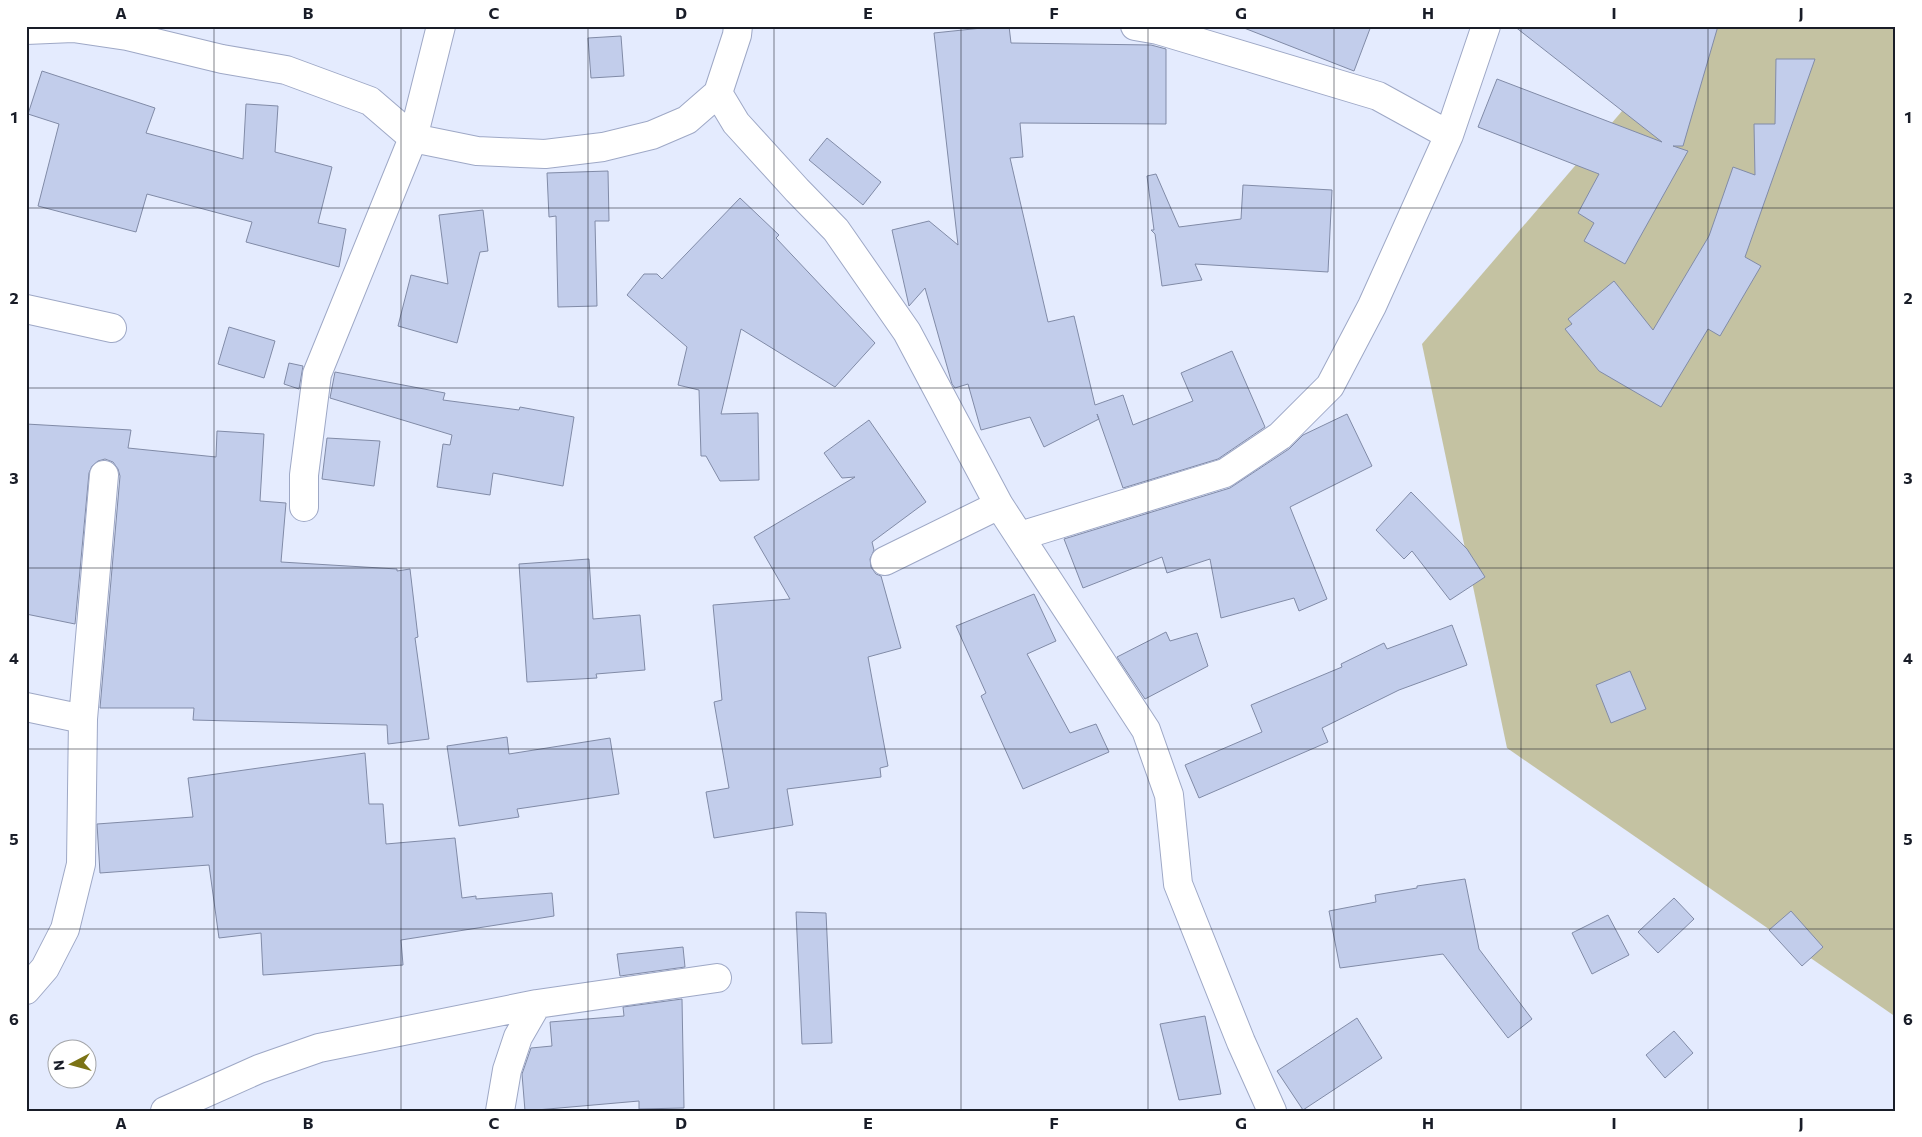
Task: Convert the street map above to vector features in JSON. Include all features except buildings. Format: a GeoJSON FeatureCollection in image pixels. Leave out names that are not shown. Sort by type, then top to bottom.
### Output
{"type":"FeatureCollection","features":[{"type":"Feature","properties":{"kind":"street"},"geometry":{"type":"LineString","coordinates":[[304,507],[304,475],[317,374],[413,138],[441,26]]}},
{"type":"Feature","properties":{"kind":"street"},"geometry":{"type":"LineString","coordinates":[[26,30],[72,28],[127,36],[222,59],[286,70],[370,101],[413,138],[477,151],[545,154],[603,147],[652,135],[687,120],[718,93],[737,35],[738,26]]}},
{"type":"Feature","properties":{"kind":"street"},"geometry":{"type":"LineString","coordinates":[[1135,26],[1158,30],[1378,96],[1449,135]]}},
{"type":"Feature","properties":{"kind":"street"},"geometry":{"type":"LineString","coordinates":[[1020,536],[1225,473],[1280,436],[1330,386],[1372,306],[1449,135],[1486,26]]}},
{"type":"Feature","properties":{"kind":"street"},"geometry":{"type":"LineString","coordinates":[[718,93],[736,123],[836,230],[907,332],[999,505],[1146,730],[1169,795],[1178,884],[1241,1042],[1272,1111]]}},
{"type":"Feature","properties":{"kind":"street"},"geometry":{"type":"LineString","coordinates":[[26,309],[112,328]]}},
{"type":"Feature","properties":{"kind":"street"},"geometry":{"type":"LineString","coordinates":[[26,990],[45,968],[65,929],[81,864],[83,719],[104,475]]}},
{"type":"Feature","properties":{"kind":"street"},"geometry":{"type":"LineString","coordinates":[[885,561],[999,505]]}},
{"type":"Feature","properties":{"kind":"street"},"geometry":{"type":"LineString","coordinates":[[26,707],[83,719]]}},
{"type":"Feature","properties":{"kind":"street"},"geometry":{"type":"LineString","coordinates":[[165,1111],[260,1069],[319,1048],[538,1004],[717,978]]}},
{"type":"Feature","properties":{"kind":"street"},"geometry":{"type":"LineString","coordinates":[[500,1111],[507,1070],[518,1037],[538,1004]]}},
{"type":"Feature","properties":{"kind":"shaded area"},"geometry":{"type":"Polygon","coordinates":[[[1695,26],[1896,26],[1896,1017],[1507,748],[1422,344],[1695,26]]]}}]}
